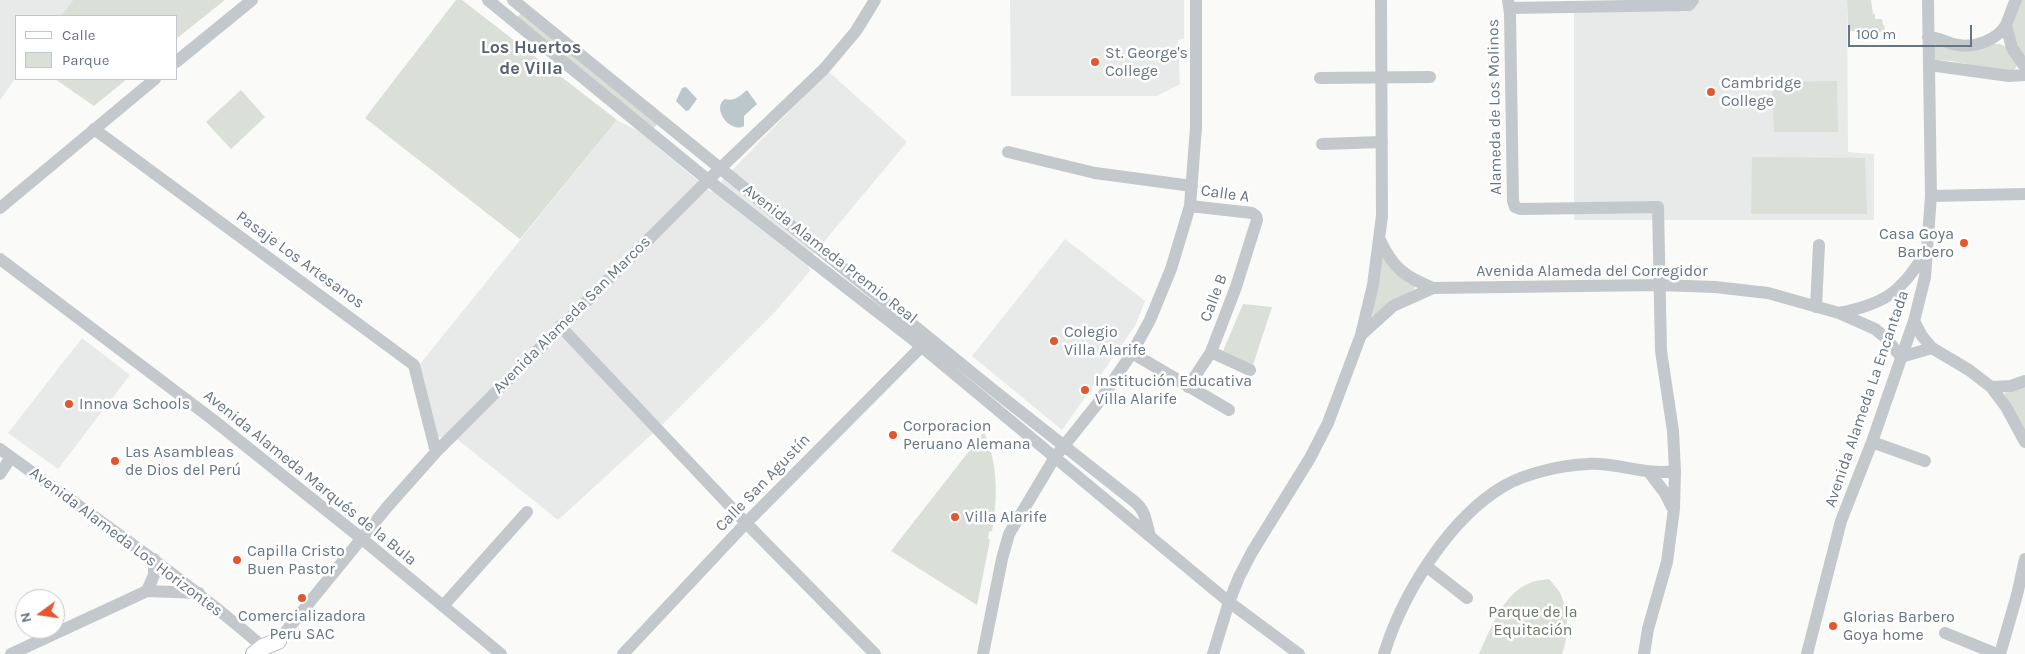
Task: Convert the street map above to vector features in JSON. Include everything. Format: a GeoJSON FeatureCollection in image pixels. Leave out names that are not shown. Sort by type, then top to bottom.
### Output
{"type":"FeatureCollection","features":[{"type":"Feature","properties":{"kind":"street"},"geometry":{"type":"LineString","coordinates":[[178,60],[252,0]]}},
{"type":"Feature","properties":{"kind":"street","name":"Avenida Alameda Premio Real"},"geometry":{"type":"LineString","coordinates":[[488,0],[708,180],[816,264],[925,342]]}},
{"type":"Feature","properties":{"kind":"street","name":"Avenida Alameda Premio Real"},"geometry":{"type":"LineString","coordinates":[[513,0],[824,253],[925,342],[980,387],[1055,457],[1229,602],[1298,654]]}},
{"type":"Feature","properties":{"kind":"street","name":"Avenida Alameda San Marcos"},"geometry":{"type":"LineString","coordinates":[[263,649],[436,452],[560,326],[836,56],[856,32],[876,0]]}},
{"type":"Feature","properties":{"kind":"street"},"geometry":{"type":"LineString","coordinates":[[983,654],[1009,534],[1055,457],[1098,402],[1132,353],[1150,320],[1171,269],[1190,206],[1192,186],[1196,127],[1196,0]]}},
{"type":"Feature","properties":{"kind":"street"},"geometry":{"type":"LineString","coordinates":[[1508,4],[1689,5],[1693,0]]}},
{"type":"Feature","properties":{"kind":"street","name":"Avenida Alameda La Encantada"},"geometry":{"type":"LineString","coordinates":[[1807,654],[1842,521],[1914,321],[1925,277],[1931,196],[1928,0]]}},
{"type":"Feature","properties":{"kind":"street"},"geometry":{"type":"LineString","coordinates":[[2016,0],[2006,25],[2012,48],[2025,67]]}},
{"type":"Feature","properties":{"kind":"street"},"geometry":{"type":"LineString","coordinates":[[1213,654],[1229,602],[1252,552],[1310,458],[1328,423],[1361,335],[1380,240],[1382,216],[1381,1]]}},
{"type":"Feature","properties":{"kind":"street","name":"Alameda de Los Molinos"},"geometry":{"type":"LineString","coordinates":[[1508,4],[1513,201],[1515,207],[1520,209],[1581,207],[1659,212],[1658,285]]}},
{"type":"Feature","properties":{"kind":"street"},"geometry":{"type":"LineString","coordinates":[[1989,40],[2006,25]]}},
{"type":"Feature","properties":{"kind":"street"},"geometry":{"type":"LineString","coordinates":[[1928,37],[1958,46],[1989,40],[2000,42],[2012,48]]}},
{"type":"Feature","properties":{"kind":"street"},"geometry":{"type":"LineString","coordinates":[[1929,65],[2009,76],[2025,75]]}},
{"type":"Feature","properties":{"kind":"street"},"geometry":{"type":"LineString","coordinates":[[1320,78],[1430,77]]}},
{"type":"Feature","properties":{"kind":"street"},"geometry":{"type":"LineString","coordinates":[[0,208],[154,80]]}},
{"type":"Feature","properties":{"kind":"street","name":"Pasaje Los Artesanos"},"geometry":{"type":"LineString","coordinates":[[94,129],[414,365],[436,452]]}},
{"type":"Feature","properties":{"kind":"street"},"geometry":{"type":"LineString","coordinates":[[1322,144],[1382,142]]}},
{"type":"Feature","properties":{"kind":"street"},"geometry":{"type":"LineString","coordinates":[[1008,152],[1095,173],[1192,186]]}},
{"type":"Feature","properties":{"kind":"street"},"geometry":{"type":"LineString","coordinates":[[1931,196],[2025,194]]}},
{"type":"Feature","properties":{"kind":"street","name":"Calle A"},"geometry":{"type":"LineString","coordinates":[[1190,206],[1252,213],[1256,216]]}},
{"type":"Feature","properties":{"kind":"street","name":"Calle B"},"geometry":{"type":"LineString","coordinates":[[1188,387],[1211,352],[1236,287],[1257,220],[1256,216]]}},
{"type":"Feature","properties":{"kind":"street"},"geometry":{"type":"LineString","coordinates":[[781,237],[790,225]]}},
{"type":"Feature","properties":{"kind":"street","name":"Avenida Alameda del Corregidor"},"geometry":{"type":"LineString","coordinates":[[1380,240],[1387,256],[1398,269],[1414,280],[1433,288]]}},
{"type":"Feature","properties":{"kind":"street"},"geometry":{"type":"LineString","coordinates":[[1816,307],[1819,245]]}},
{"type":"Feature","properties":{"kind":"street"},"geometry":{"type":"LineString","coordinates":[[1839,313],[1875,303],[1892,294],[1912,274],[1928,249]]}},
{"type":"Feature","properties":{"kind":"street"},"geometry":{"type":"LineString","coordinates":[[816,264],[824,253]]}},
{"type":"Feature","properties":{"kind":"street","name":"Avenida Alameda Marqués de la Bula"},"geometry":{"type":"LineString","coordinates":[[0,259],[204,413],[362,538],[501,654]]}},
{"type":"Feature","properties":{"kind":"street"},"geometry":{"type":"LineString","coordinates":[[1644,654],[1648,629],[1667,562],[1674,509],[1673,431],[1661,351],[1658,285]]}},
{"type":"Feature","properties":{"kind":"street","name":"Avenida Alameda del Corregidor"},"geometry":{"type":"LineString","coordinates":[[1361,335],[1393,306],[1433,288],[1658,285],[1715,287],[1768,294],[1839,313],[1874,329],[1886,338],[1901,357]]}},
{"type":"Feature","properties":{"kind":"street"},"geometry":{"type":"LineString","coordinates":[[1914,321],[1922,336],[1932,348],[1963,366],[1991,387],[2006,407],[2025,442]]}},
{"type":"Feature","properties":{"kind":"street"},"geometry":{"type":"LineString","coordinates":[[560,326],[746,523],[875,654]]}},
{"type":"Feature","properties":{"kind":"street","name":"Calle San Agustín"},"geometry":{"type":"LineString","coordinates":[[623,654],[746,523],[925,342]]}},
{"type":"Feature","properties":{"kind":"street"},"geometry":{"type":"LineString","coordinates":[[1901,357],[1932,348]]}},
{"type":"Feature","properties":{"kind":"street"},"geometry":{"type":"LineString","coordinates":[[1211,352],[1250,370]]}},
{"type":"Feature","properties":{"kind":"street"},"geometry":{"type":"LineString","coordinates":[[1132,353],[1229,410]]}},
{"type":"Feature","properties":{"kind":"street"},"geometry":{"type":"LineString","coordinates":[[1991,387],[2011,386],[2025,381]]}},
{"type":"Feature","properties":{"kind":"street","name":"Avenida Alameda Premio Real"},"geometry":{"type":"LineString","coordinates":[[980,387],[1064,445],[1141,507],[1146,517],[1150,536]]}},
{"type":"Feature","properties":{"kind":"street"},"geometry":{"type":"LineString","coordinates":[[1872,442],[1925,461]]}},
{"type":"Feature","properties":{"kind":"street","name":"Avenida Alameda Los Horizontes"},"geometry":{"type":"LineString","coordinates":[[0,449],[199,593],[263,649]]}},
{"type":"Feature","properties":{"kind":"street"},"geometry":{"type":"LineString","coordinates":[[0,474],[11,457]]}},
{"type":"Feature","properties":{"kind":"street"},"geometry":{"type":"LineString","coordinates":[[1384,654],[1399,618],[1426,566],[1449,534],[1478,506],[1504,486],[1538,472],[1585,464],[1604,464],[1649,472],[1675,471]]}},
{"type":"Feature","properties":{"kind":"street"},"geometry":{"type":"LineString","coordinates":[[1649,472],[1665,492],[1674,509]]}},
{"type":"Feature","properties":{"kind":"street"},"geometry":{"type":"LineString","coordinates":[[443,606],[527,512]]}},
{"type":"Feature","properties":{"kind":"street"},"geometry":{"type":"LineString","coordinates":[[147,591],[154,575],[154,559]]}},
{"type":"Feature","properties":{"kind":"street"},"geometry":{"type":"LineString","coordinates":[[1945,633],[1998,654],[2025,564]]}},
{"type":"Feature","properties":{"kind":"street"},"geometry":{"type":"LineString","coordinates":[[1426,566],[1467,598]]}},
{"type":"Feature","properties":{"kind":"street"},"geometry":{"type":"LineString","coordinates":[[11,654],[147,591],[199,593]]}},
{"type":"Feature","properties":{"kind":"shaded area"},"geometry":{"type":"Polygon","coordinates":[[[0,0],[73,0],[62,15],[15,15],[15,79],[0,100],[0,0]]]}},
{"type":"Feature","properties":{"kind":"shaded area","name":"St. George's College"},"geometry":{"type":"Polygon","coordinates":[[[1010,0],[1184,0],[1184,39],[1178,40],[1180,84],[1157,96],[1011,96],[1010,0]]]}},
{"type":"Feature","properties":{"kind":"shaded area","name":"Cambridge College"},"geometry":{"type":"Polygon","coordinates":[[[1691,0],[1847,0],[1848,152],[1874,154],[1874,220],[1574,220],[1574,6],[1691,0]]]}},
{"type":"Feature","properties":{"kind":"shaded area"},"geometry":{"type":"Polygon","coordinates":[[[828,71],[907,142],[807,262],[810,271],[774,313],[663,424],[558,520],[457,439],[437,437],[420,364],[617,120],[640,132],[711,192],[828,71]]]}},
{"type":"Feature","properties":{"kind":"shaded area"},"geometry":{"type":"Polygon","coordinates":[[[686,87],[697,99],[689,110],[686,111],[676,101],[682,88],[686,87]]]}},
{"type":"Feature","properties":{"kind":"shaded area"},"geometry":{"type":"Polygon","coordinates":[[[747,90],[757,104],[744,116],[744,126],[739,128],[724,119],[721,114],[721,103],[725,99],[737,98],[747,90]]]}},
{"type":"Feature","properties":{"kind":"shaded area","name":"Colegio Villa Alarife"},"geometry":{"type":"Polygon","coordinates":[[[1065,239],[1145,301],[1135,326],[1062,430],[972,356],[1065,239]]]}},
{"type":"Feature","properties":{"kind":"shaded area","name":"Innova Schools"},"geometry":{"type":"Polygon","coordinates":[[[82,338],[130,375],[58,469],[8,433],[82,338]]]}},
{"type":"Feature","properties":{"kind":"green space"},"geometry":{"type":"Polygon","coordinates":[[[73,0],[225,0],[178,37],[178,15],[62,15],[73,0]]]}},
{"type":"Feature","properties":{"kind":"green space"},"geometry":{"type":"Polygon","coordinates":[[[456,0],[462,0],[617,120],[520,239],[365,118],[456,0]]]}},
{"type":"Feature","properties":{"kind":"green space"},"geometry":{"type":"Polygon","coordinates":[[[1847,0],[1871,0],[1875,19],[1882,19],[1885,26],[1884,32],[1848,31],[1847,0]]]}},
{"type":"Feature","properties":{"kind":"green space"},"geometry":{"type":"Polygon","coordinates":[[[2022,0],[2025,0],[2025,58],[2016,43],[2013,29],[2014,16],[2022,0]]]}},
{"type":"Feature","properties":{"kind":"green space"},"geometry":{"type":"Polygon","coordinates":[[[521,13],[658,123],[654,128],[516,18],[521,13]]]}},
{"type":"Feature","properties":{"kind":"green space"},"geometry":{"type":"Polygon","coordinates":[[[1934,43],[2000,44],[2006,47],[2017,66],[2014,70],[2000,71],[1952,61],[1936,60],[1933,58],[1934,43]]]}},
{"type":"Feature","properties":{"kind":"green space"},"geometry":{"type":"Polygon","coordinates":[[[56,80],[126,80],[94,106],[56,80]]]}},
{"type":"Feature","properties":{"kind":"green space"},"geometry":{"type":"Polygon","coordinates":[[[1837,81],[1838,132],[1774,132],[1772,82],[1837,81]]]}},
{"type":"Feature","properties":{"kind":"green space"},"geometry":{"type":"Polygon","coordinates":[[[241,90],[265,117],[231,149],[206,122],[241,90]]]}},
{"type":"Feature","properties":{"kind":"green space"},"geometry":{"type":"Polygon","coordinates":[[[1752,157],[1865,158],[1867,214],[1751,214],[1752,157]]]}},
{"type":"Feature","properties":{"kind":"green space"},"geometry":{"type":"Polygon","coordinates":[[[1380,255],[1416,286],[1413,290],[1372,317],[1380,255]]]}},
{"type":"Feature","properties":{"kind":"green space"},"geometry":{"type":"Polygon","coordinates":[[[1243,304],[1272,307],[1253,365],[1223,351],[1243,304]]]}},
{"type":"Feature","properties":{"kind":"green space"},"geometry":{"type":"Polygon","coordinates":[[[2025,384],[2025,431],[2004,394],[2025,384]]]}},
{"type":"Feature","properties":{"kind":"green space","name":"Villa Alarife"},"geometry":{"type":"Polygon","coordinates":[[[984,432],[992,456],[996,493],[992,531],[989,532],[988,538],[990,540],[977,605],[891,551],[984,432]]]}},
{"type":"Feature","properties":{"kind":"green space","name":"Parque de la Equitación"},"geometry":{"type":"Polygon","coordinates":[[[1549,579],[1560,593],[1566,610],[1567,632],[1562,654],[1479,654],[1498,613],[1512,595],[1530,583],[1549,579]]]}},
{"type":"Feature","properties":{"kind":"place","name":"St. George's College"},"geometry":{"type":"Point","coordinates":[1095,62]}},
{"type":"Feature","properties":{"kind":"place","name":"Cambridge College"},"geometry":{"type":"Point","coordinates":[1711,92]}},
{"type":"Feature","properties":{"kind":"place","name":"Casa Goya Barbero"},"geometry":{"type":"Point","coordinates":[1964,243]}},
{"type":"Feature","properties":{"kind":"place","name":"Colegio Villa Alarife"},"geometry":{"type":"Point","coordinates":[1054,341]}},
{"type":"Feature","properties":{"kind":"place","name":"Institución Educativa Villa Alarife"},"geometry":{"type":"Point","coordinates":[1085,390]}},
{"type":"Feature","properties":{"kind":"place","name":"Innova Schools"},"geometry":{"type":"Point","coordinates":[69,404]}},
{"type":"Feature","properties":{"kind":"place","name":"Corporacion Peruano Alemana"},"geometry":{"type":"Point","coordinates":[893,435]}},
{"type":"Feature","properties":{"kind":"place","name":"Las Asambleas de Dios del Perú"},"geometry":{"type":"Point","coordinates":[115,461]}},
{"type":"Feature","properties":{"kind":"place","name":"Villa Alarife"},"geometry":{"type":"Point","coordinates":[955,517]}},
{"type":"Feature","properties":{"kind":"place","name":"Capilla Cristo Buen Pastor"},"geometry":{"type":"Point","coordinates":[237,560]}},
{"type":"Feature","properties":{"kind":"place","name":"Comercializadora Peru SAC"},"geometry":{"type":"Point","coordinates":[302,598]}},
{"type":"Feature","properties":{"kind":"place","name":"Glorias Barbero Goya home"},"geometry":{"type":"Point","coordinates":[1833,626]}},
{"type":"Feature","properties":{"kind":"district","name":"Los Huertos de Villa"},"geometry":{"type":"Point","coordinates":[531,58]}}]}
